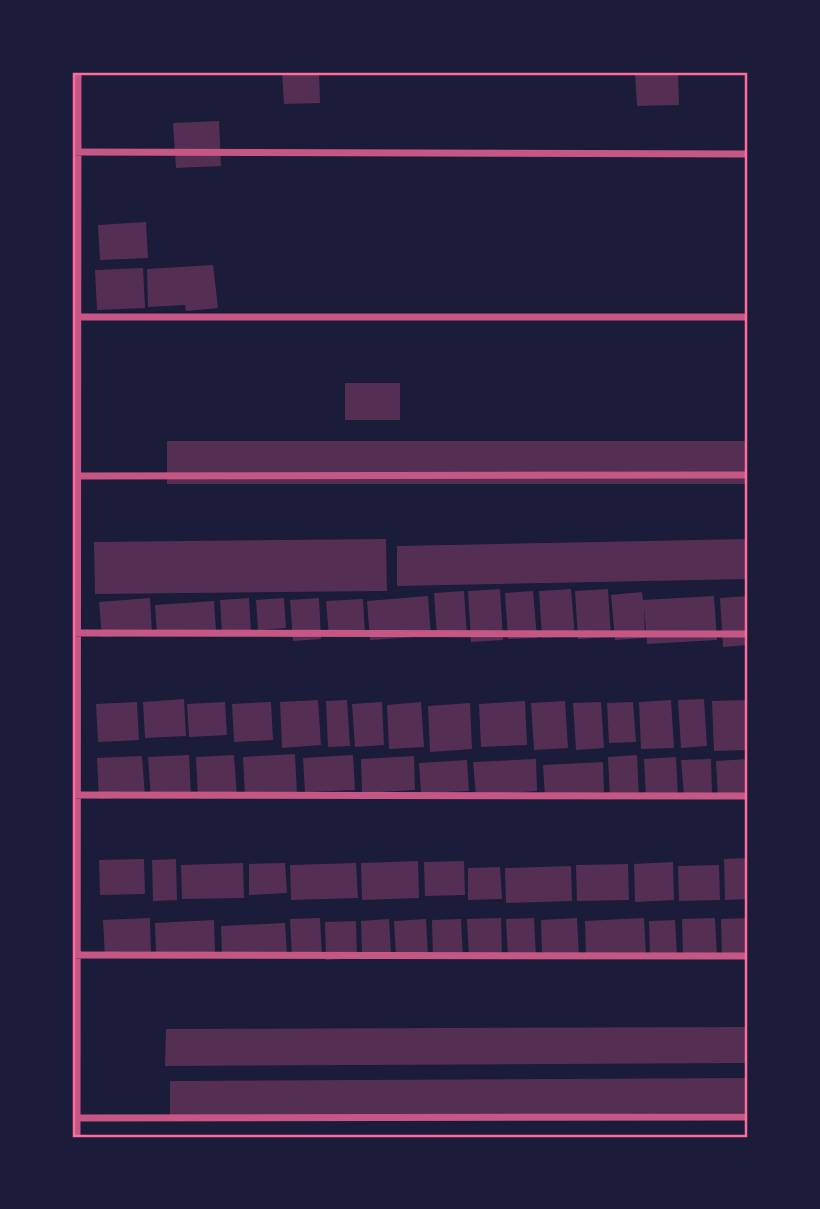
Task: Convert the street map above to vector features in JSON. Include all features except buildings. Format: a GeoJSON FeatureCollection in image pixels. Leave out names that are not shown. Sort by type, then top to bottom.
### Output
{"type":"FeatureCollection","features":[{"type":"Feature","properties":{"kind":"street"},"geometry":{"type":"LineString","coordinates":[[77,1137],[74,1118],[74,795],[75,152],[78,72]]}},
{"type":"Feature","properties":{"kind":"street"},"geometry":{"type":"LineString","coordinates":[[75,152],[748,154]]}},
{"type":"Feature","properties":{"kind":"street"},"geometry":{"type":"LineString","coordinates":[[75,317],[748,317]]}},
{"type":"Feature","properties":{"kind":"street"},"geometry":{"type":"LineString","coordinates":[[75,475],[748,475]]}},
{"type":"Feature","properties":{"kind":"street"},"geometry":{"type":"LineString","coordinates":[[75,633],[748,634]]}},
{"type":"Feature","properties":{"kind":"street"},"geometry":{"type":"LineString","coordinates":[[74,795],[748,796]]}},
{"type":"Feature","properties":{"kind":"street"},"geometry":{"type":"LineString","coordinates":[[75,955],[748,956]]}},
{"type":"Feature","properties":{"kind":"street"},"geometry":{"type":"LineString","coordinates":[[74,1118],[748,1117]]}}]}
